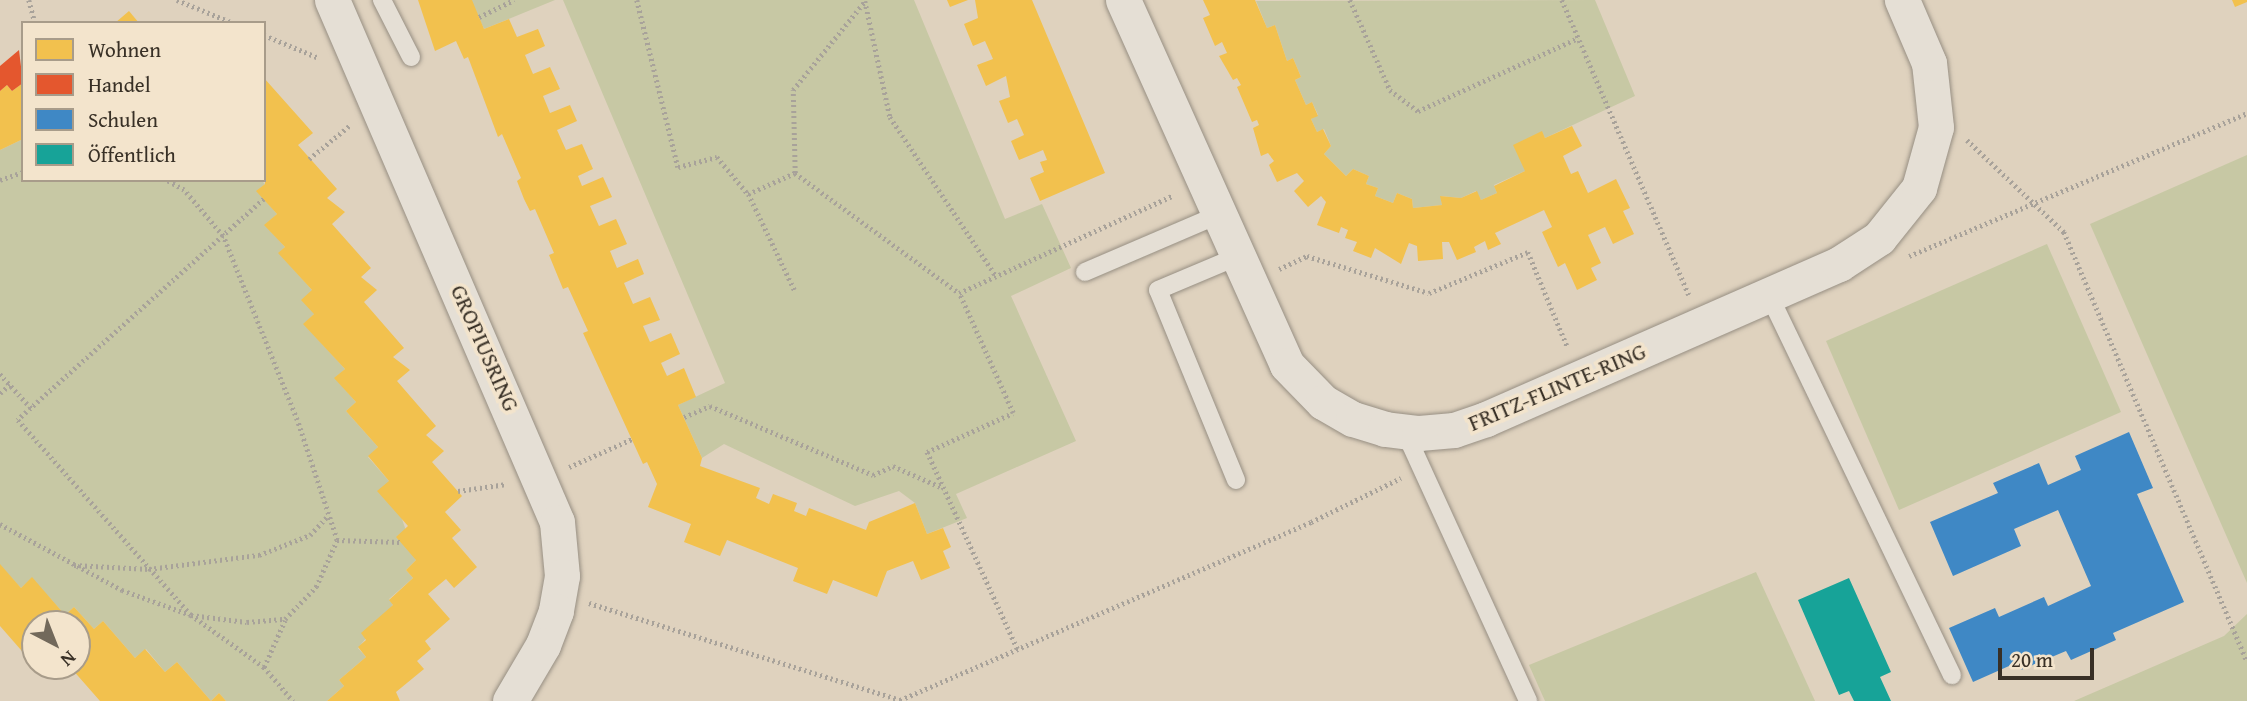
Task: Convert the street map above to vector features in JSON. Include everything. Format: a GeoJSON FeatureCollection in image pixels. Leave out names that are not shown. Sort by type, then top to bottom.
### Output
{"type":"FeatureCollection","features":[{"type":"Feature","properties":{"kind":"street","name":"GROPIUSRING"},"geometry":{"type":"LineString","coordinates":[[332,0],[542,479],[561,540],[560,594],[543,645],[510,701]]}},
{"type":"Feature","properties":{"kind":"street","name":"FRITZ-FLINTE-RING"},"geometry":{"type":"LineString","coordinates":[[1123,0],[1278,351],[1310,391],[1353,419],[1405,432],[1470,425],[1769,295],[1853,257],[1902,215],[1931,159],[1937,111],[1929,63],[1902,0]]}},
{"type":"Feature","properties":{"kind":"lane"},"geometry":{"type":"LineString","coordinates":[[382,0],[411,57]]}},
{"type":"Feature","properties":{"kind":"lane"},"geometry":{"type":"LineString","coordinates":[[1085,272],[1218,215]]}},
{"type":"Feature","properties":{"kind":"lane"},"geometry":{"type":"LineString","coordinates":[[1236,480],[1158,290],[1242,270]]}},
{"type":"Feature","properties":{"kind":"lane"},"geometry":{"type":"LineString","coordinates":[[1769,295],[1952,675]]}},
{"type":"Feature","properties":{"kind":"lane"},"geometry":{"type":"LineString","coordinates":[[1405,432],[1528,701]]}},
{"type":"Feature","properties":{"kind":"path"},"geometry":{"type":"LineString","coordinates":[[29,0],[34,21]]}},
{"type":"Feature","properties":{"kind":"path"},"geometry":{"type":"LineString","coordinates":[[177,0],[228,21]]}},
{"type":"Feature","properties":{"kind":"path"},"geometry":{"type":"LineString","coordinates":[[479,17],[514,0]]}},
{"type":"Feature","properties":{"kind":"path"},"geometry":{"type":"LineString","coordinates":[[637,0],[678,167],[717,157],[748,194],[794,290]]}},
{"type":"Feature","properties":{"kind":"path"},"geometry":{"type":"LineString","coordinates":[[1350,0],[1390,90],[1418,111],[1578,38]]}},
{"type":"Feature","properties":{"kind":"path"},"geometry":{"type":"LineString","coordinates":[[1562,0],[1702,324]]}},
{"type":"Feature","properties":{"kind":"path"},"geometry":{"type":"LineString","coordinates":[[795,173],[793,90],[865,1]]}},
{"type":"Feature","properties":{"kind":"path"},"geometry":{"type":"LineString","coordinates":[[865,1],[890,117],[996,276]]}},
{"type":"Feature","properties":{"kind":"path"},"geometry":{"type":"LineString","coordinates":[[266,36],[365,76]]}},
{"type":"Feature","properties":{"kind":"path"},"geometry":{"type":"LineString","coordinates":[[1937,111],[2064,232],[2247,662]]}},
{"type":"Feature","properties":{"kind":"path"},"geometry":{"type":"LineString","coordinates":[[0,180],[21,173]]}},
{"type":"Feature","properties":{"kind":"path"},"geometry":{"type":"LineString","coordinates":[[748,194],[795,173]]}},
{"type":"Feature","properties":{"kind":"path"},"geometry":{"type":"LineString","coordinates":[[795,173],[959,293],[1013,412],[928,452],[1017,649]]}},
{"type":"Feature","properties":{"kind":"path"},"geometry":{"type":"LineString","coordinates":[[959,293],[1203,181]]}},
{"type":"Feature","properties":{"kind":"path"},"geometry":{"type":"LineString","coordinates":[[170,182],[184,190],[223,236],[297,420],[327,517],[337,540],[316,587],[285,620],[264,667]]}},
{"type":"Feature","properties":{"kind":"path"},"geometry":{"type":"LineString","coordinates":[[264,200],[18,420],[191,615],[264,667],[293,701]]}},
{"type":"Feature","properties":{"kind":"path"},"geometry":{"type":"LineString","coordinates":[[1242,270],[1307,256],[1429,293],[1528,252],[1581,377]]}},
{"type":"Feature","properties":{"kind":"path"},"geometry":{"type":"LineString","coordinates":[[0,374],[32,409]]}},
{"type":"Feature","properties":{"kind":"path"},"geometry":{"type":"LineString","coordinates":[[0,393],[10,384]]}},
{"type":"Feature","properties":{"kind":"path"},"geometry":{"type":"LineString","coordinates":[[684,417],[710,406],[873,475],[893,466],[944,488]]}},
{"type":"Feature","properties":{"kind":"path"},"geometry":{"type":"LineString","coordinates":[[458,491],[542,479],[632,439]]}},
{"type":"Feature","properties":{"kind":"path"},"geometry":{"type":"LineString","coordinates":[[71,565],[149,569],[259,555],[310,535],[327,517]]}},
{"type":"Feature","properties":{"kind":"path"},"geometry":{"type":"LineString","coordinates":[[0,524],[71,565],[191,615],[247,622],[285,620]]}},
{"type":"Feature","properties":{"kind":"path"},"geometry":{"type":"LineString","coordinates":[[337,540],[401,542]]}},
{"type":"Feature","properties":{"kind":"green space"},"geometry":{"type":"Polygon","coordinates":[[[471,0],[555,0],[484,29],[471,0]]]}},
{"type":"Feature","properties":{"kind":"green space"},"geometry":{"type":"Polygon","coordinates":[[[563,0],[914,0],[1005,219],[1042,204],[1071,268],[1011,296],[1076,441],[956,494],[967,518],[927,534],[915,503],[899,491],[855,506],[724,444],[702,458],[678,405],[725,383],[563,0]]]}},
{"type":"Feature","properties":{"kind":"green space"},"geometry":{"type":"Polygon","coordinates":[[[1595,0],[1635,96],[1545,138],[1542,132],[1525,171],[1494,185],[1497,193],[1481,200],[1476,191],[1461,198],[1441,196],[1442,205],[1413,208],[1412,199],[1397,193],[1393,203],[1375,196],[1378,188],[1366,184],[1369,176],[1353,169],[1346,176],[1324,154],[1331,146],[1324,129],[1317,132],[1311,119],[1318,115],[1312,102],[1306,105],[1295,80],[1301,77],[1293,58],[1287,61],[1275,25],[1267,28],[1256,1],[1595,0]]]}},
{"type":"Feature","properties":{"kind":"green space"},"geometry":{"type":"Polygon","coordinates":[[[21,140],[21,182],[263,182],[265,184],[257,191],[277,214],[265,225],[285,247],[279,253],[312,290],[314,314],[304,324],[345,369],[335,378],[356,402],[346,411],[378,447],[368,457],[389,481],[416,560],[406,570],[413,578],[389,599],[393,605],[358,648],[366,657],[339,680],[344,686],[327,701],[226,701],[219,693],[211,701],[177,662],[165,672],[146,649],[135,658],[103,621],[94,629],[91,626],[91,610],[77,610],[74,607],[71,610],[61,610],[32,578],[21,588],[0,565],[0,150],[21,140]]]}},
{"type":"Feature","properties":{"kind":"green space"},"geometry":{"type":"Polygon","coordinates":[[[2247,155],[2247,583],[2090,224],[2247,155]]]}},
{"type":"Feature","properties":{"kind":"green space"},"geometry":{"type":"Polygon","coordinates":[[[2047,244],[2121,412],[1899,510],[1826,341],[2047,244]]]}},
{"type":"Feature","properties":{"kind":"green space"},"geometry":{"type":"Polygon","coordinates":[[[1756,572],[1815,701],[1545,701],[1529,665],[1756,572]]]}},
{"type":"Feature","properties":{"kind":"green space"},"geometry":{"type":"Polygon","coordinates":[[[2247,614],[2247,701],[2074,701],[2224,636],[2247,614]]]}},
{"type":"Feature","properties":{"kind":"building: Wohnen"},"geometry":{"type":"Polygon","coordinates":[[[418,0],[472,0],[484,29],[509,19],[517,37],[538,29],[545,46],[525,55],[533,74],[550,67],[560,89],[543,96],[550,113],[570,105],[577,121],[557,130],[566,150],[582,144],[593,169],[578,176],[582,186],[603,177],[612,197],[590,206],[599,226],[616,219],[627,244],[610,251],[617,268],[638,259],[644,274],[624,283],[633,304],[650,297],[660,320],[643,326],[650,342],[671,333],[680,354],[661,363],[667,376],[684,368],[696,397],[678,405],[702,458],[700,466],[760,488],[756,498],[769,504],[773,494],[797,503],[794,511],[806,516],[809,508],[866,530],[869,522],[915,503],[927,534],[943,528],[951,547],[943,551],[950,568],[921,580],[913,561],[887,571],[877,597],[833,580],[827,594],[793,581],[798,568],[727,540],[720,556],[684,542],[691,524],[648,507],[657,484],[647,462],[643,464],[583,333],[588,331],[568,287],[563,289],[549,255],[554,253],[535,209],[530,211],[524,199],[517,181],[521,178],[502,134],[498,137],[468,57],[464,59],[456,41],[435,51],[418,0]]]}},
{"type":"Feature","properties":{"kind":"building: Wohnen"},"geometry":{"type":"Polygon","coordinates":[[[947,0],[968,0],[950,7],[947,0]]]}},
{"type":"Feature","properties":{"kind":"building: Wohnen"},"geometry":{"type":"Polygon","coordinates":[[[975,0],[1032,0],[1105,173],[1040,201],[1030,178],[1044,172],[1040,162],[1047,160],[1043,150],[1019,160],[1011,141],[1024,135],[1017,119],[1008,123],[999,101],[1010,97],[1006,76],[986,86],[977,65],[993,59],[985,41],[973,46],[964,24],[978,18],[975,0]]]}},
{"type":"Feature","properties":{"kind":"building: Wohnen"},"geometry":{"type":"Polygon","coordinates":[[[1203,0],[1255,0],[1267,28],[1275,25],[1287,61],[1293,58],[1301,77],[1295,80],[1306,105],[1312,102],[1318,116],[1311,119],[1317,132],[1323,129],[1331,146],[1324,154],[1346,176],[1353,169],[1369,176],[1366,184],[1378,188],[1375,196],[1393,203],[1397,193],[1412,199],[1413,208],[1442,205],[1440,196],[1461,198],[1477,191],[1481,200],[1497,193],[1494,186],[1525,171],[1513,145],[1542,131],[1545,138],[1572,126],[1582,146],[1563,156],[1571,174],[1578,171],[1588,193],[1616,179],[1630,208],[1623,211],[1634,234],[1613,244],[1605,227],[1588,235],[1601,263],[1591,268],[1597,280],[1577,290],[1565,263],[1558,267],[1542,232],[1552,227],[1544,210],[1495,233],[1501,244],[1488,250],[1485,241],[1474,247],[1476,252],[1457,260],[1449,242],[1442,242],[1443,259],[1418,261],[1417,246],[1409,243],[1401,264],[1375,248],[1371,258],[1353,251],[1357,242],[1345,238],[1348,230],[1341,227],[1339,233],[1317,225],[1326,202],[1321,196],[1308,207],[1294,191],[1304,181],[1297,173],[1277,182],[1269,165],[1274,161],[1268,153],[1261,156],[1253,128],[1259,125],[1257,120],[1252,122],[1237,87],[1241,85],[1237,78],[1233,80],[1219,56],[1227,53],[1222,42],[1215,46],[1203,18],[1210,15],[1203,0]]]}},
{"type":"Feature","properties":{"kind":"building: Wohnen"},"geometry":{"type":"Polygon","coordinates":[[[2232,0],[2247,0],[2247,2],[2235,7],[2232,0]]]}},
{"type":"Feature","properties":{"kind":"building: Wohnen"},"geometry":{"type":"Polygon","coordinates":[[[129,11],[137,21],[117,21],[129,11]]]}},
{"type":"Feature","properties":{"kind":"building: Wohnen"},"geometry":{"type":"Polygon","coordinates":[[[266,80],[313,133],[298,145],[337,189],[327,198],[345,212],[332,224],[371,268],[361,277],[377,290],[364,302],[404,348],[393,357],[410,370],[397,381],[436,426],[426,435],[444,451],[432,462],[462,496],[445,512],[461,530],[452,538],[477,567],[454,588],[446,579],[428,594],[450,619],[425,641],[431,649],[417,661],[424,669],[396,692],[400,701],[327,701],[344,686],[339,680],[366,657],[358,647],[366,640],[361,633],[393,605],[389,600],[413,578],[406,570],[416,560],[396,537],[408,526],[377,491],[389,481],[368,456],[378,447],[346,411],[356,402],[334,378],[345,369],[303,324],[314,314],[301,300],[312,290],[278,253],[285,247],[264,225],[277,214],[256,191],[265,184],[266,80]]]}},
{"type":"Feature","properties":{"kind":"building: Wohnen"},"geometry":{"type":"Polygon","coordinates":[[[21,84],[21,140],[0,150],[0,91],[7,85],[12,91],[21,84]]]}},
{"type":"Feature","properties":{"kind":"building: Wohnen"},"geometry":{"type":"Polygon","coordinates":[[[0,564],[21,588],[32,577],[61,610],[21,610],[21,650],[0,626],[0,564]]]}},
{"type":"Feature","properties":{"kind":"building: Wohnen"},"geometry":{"type":"Polygon","coordinates":[[[103,621],[135,658],[145,649],[165,672],[177,662],[211,701],[100,701],[82,680],[91,680],[91,626],[94,629],[103,621]]]}},
{"type":"Feature","properties":{"kind":"building: Wohnen"},"geometry":{"type":"Polygon","coordinates":[[[219,693],[226,701],[211,701],[219,693]]]}},
{"type":"Feature","properties":{"kind":"building: Handel"},"geometry":{"type":"Polygon","coordinates":[[[19,50],[21,84],[12,91],[7,85],[0,91],[0,66],[19,50]]]}},
{"type":"Feature","properties":{"kind":"building: Schulen"},"geometry":{"type":"Polygon","coordinates":[[[2129,432],[2153,488],[2137,494],[2184,602],[2113,633],[2116,640],[2071,660],[2066,651],[2021,670],[2018,662],[1973,682],[1949,628],[1995,608],[1999,617],[2044,597],[2048,606],[2091,586],[2058,510],[2014,529],[2021,546],[1953,576],[1930,522],[1998,493],[1993,483],[2039,463],[2048,485],[2081,470],[2075,456],[2129,432]]]}},
{"type":"Feature","properties":{"kind":"building: Öffentlich"},"geometry":{"type":"Polygon","coordinates":[[[1849,578],[1891,672],[1880,677],[1891,701],[1854,701],[1849,691],[1839,695],[1798,600],[1849,578]]]}}]}
